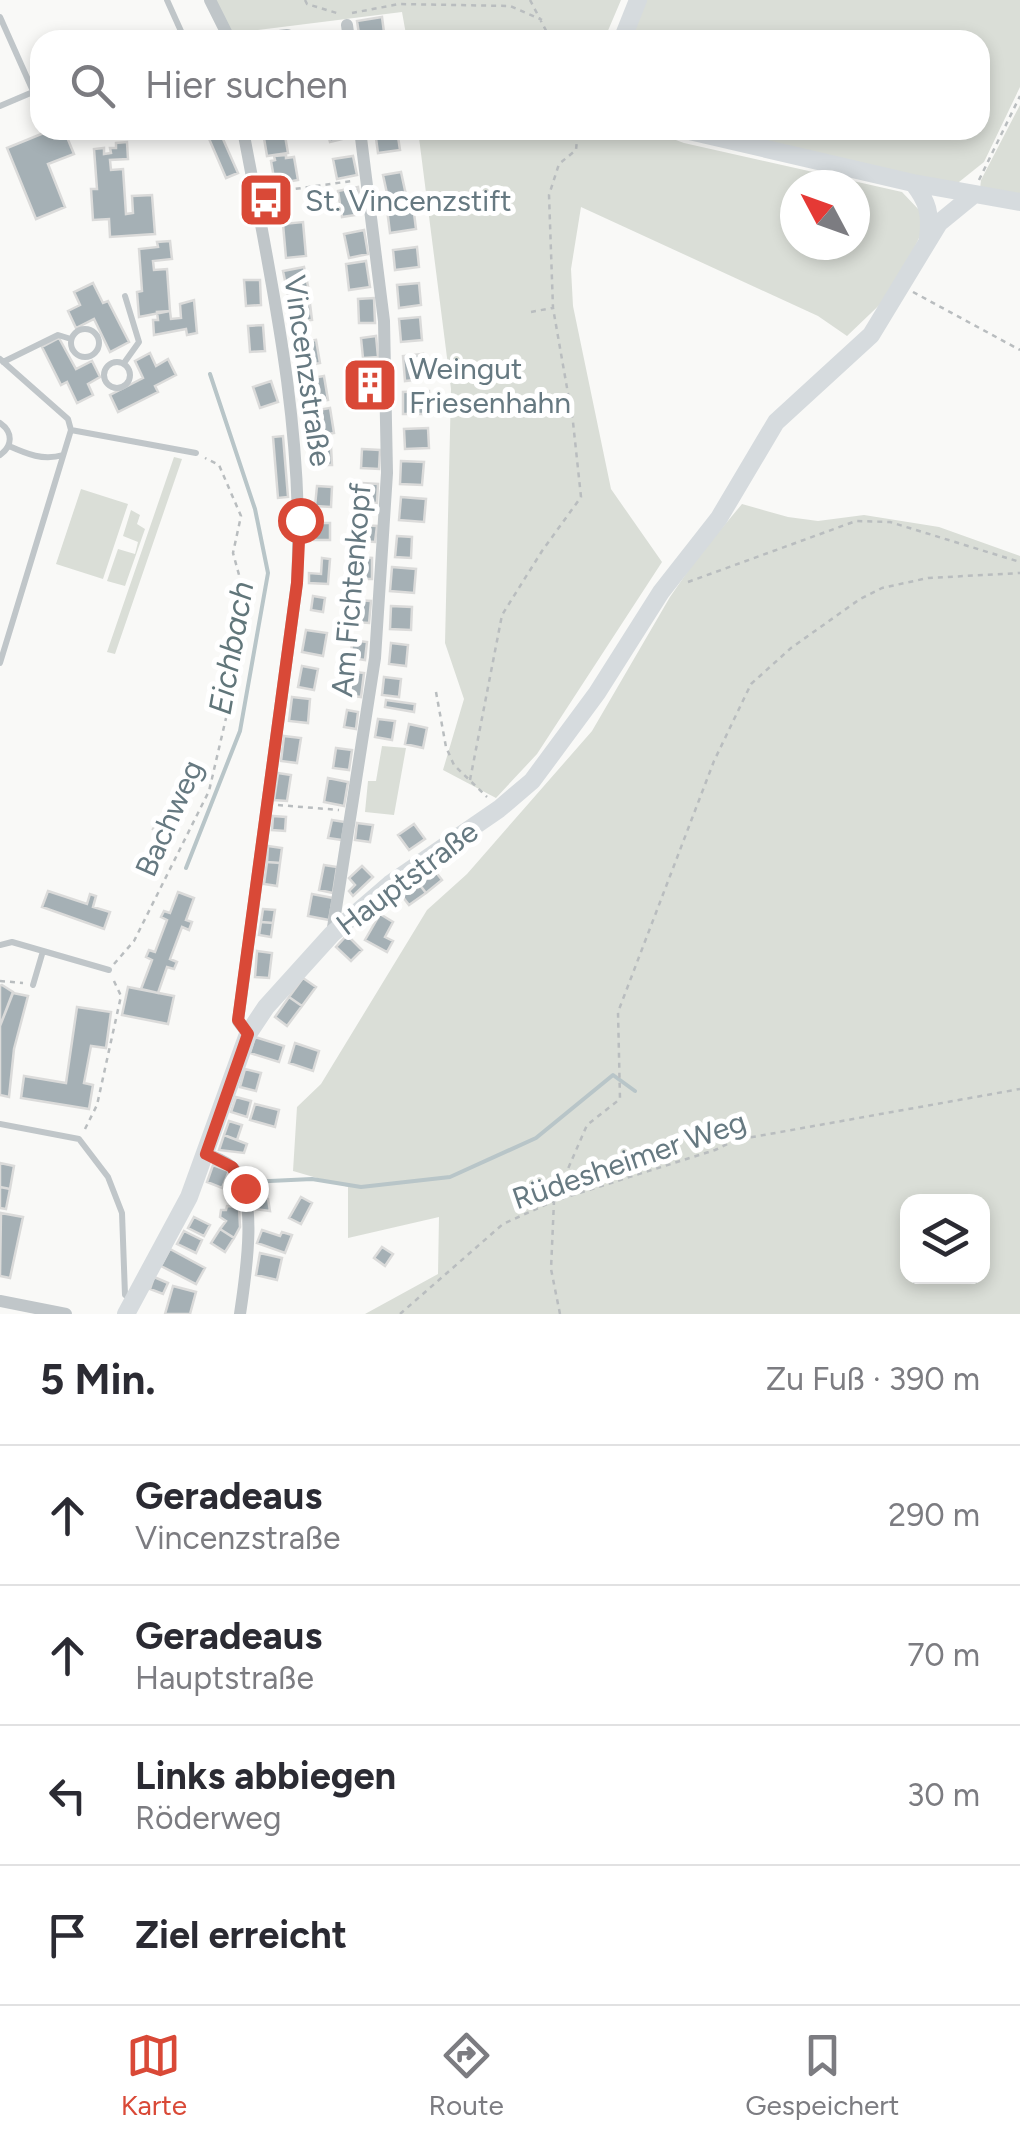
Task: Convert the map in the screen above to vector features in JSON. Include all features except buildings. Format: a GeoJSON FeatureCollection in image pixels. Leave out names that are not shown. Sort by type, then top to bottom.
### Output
{"type":"FeatureCollection","features":[{"type":"Feature","properties":{"kind":"street"},"geometry":{"type":"LineString","coordinates":[[210,0],[225,30]]}},
{"type":"Feature","properties":{"kind":"street"},"geometry":{"type":"LineString","coordinates":[[626,30],[638,0]]}},
{"type":"Feature","properties":{"kind":"street","name":"Vincenzstraße"},"geometry":{"type":"LineString","coordinates":[[245,140],[295,440],[300,520],[297,583],[238,1020],[248,1034]]}},
{"type":"Feature","properties":{"kind":"street","name":"Am Fichtenkopf"},"geometry":{"type":"LineString","coordinates":[[332,934],[375,658],[387,473],[384,321],[361,140]]}},
{"type":"Feature","properties":{"kind":"street"},"geometry":{"type":"LineString","coordinates":[[728,140],[972,196],[1020,202]]}},
{"type":"Feature","properties":{"kind":"street"},"geometry":{"type":"LineString","coordinates":[[913,183],[928,208],[927,239]]}},
{"type":"Feature","properties":{"kind":"street","name":"Hauptstraße"},"geometry":{"type":"LineString","coordinates":[[130,1307],[189,1196],[248,1034],[266,1006],[332,934],[390,884],[499,809],[532,781],[576,724],[661,592],[719,518],[776,422],[871,335],[927,239],[939,223],[972,196]]}},
{"type":"Feature","properties":{"kind":"street"},"geometry":{"type":"LineString","coordinates":[[206,1154],[232,1167],[245,1188],[248,1207],[240,1314]]}},
{"type":"Feature","properties":{"kind":"street"},"geometry":{"type":"LineString","coordinates":[[0,1302],[66,1314]]}},
{"type":"Feature","properties":{"kind":"lane"},"geometry":{"type":"LineString","coordinates":[[167,0],[180,30]]}},
{"type":"Feature","properties":{"kind":"lane"},"geometry":{"type":"LineString","coordinates":[[0,16],[30,76]]}},
{"type":"Feature","properties":{"kind":"lane"},"geometry":{"type":"LineString","coordinates":[[0,106],[30,93]]}},
{"type":"Feature","properties":{"kind":"lane"},"geometry":{"type":"LineString","coordinates":[[124,363],[139,342],[126,296]]}},
{"type":"Feature","properties":{"kind":"lane"},"geometry":{"type":"LineString","coordinates":[[79,330],[91,330],[99,340],[98,348],[92,356],[78,356],[71,339],[79,330]]}},
{"type":"Feature","properties":{"kind":"lane"},"geometry":{"type":"LineString","coordinates":[[0,663],[71,430],[68,420],[2,361],[58,335],[71,339]]}},
{"type":"Feature","properties":{"kind":"lane"},"geometry":{"type":"LineString","coordinates":[[98,348],[109,364]]}},
{"type":"Feature","properties":{"kind":"lane"},"geometry":{"type":"LineString","coordinates":[[109,364],[104,379],[109,386],[118,388],[130,378],[124,363]]}},
{"type":"Feature","properties":{"kind":"lane"},"geometry":{"type":"LineString","coordinates":[[109,364],[124,363]]}},
{"type":"Feature","properties":{"kind":"lane"},"geometry":{"type":"LineString","coordinates":[[0,423],[10,434],[9,446],[0,455]]}},
{"type":"Feature","properties":{"kind":"lane"},"geometry":{"type":"LineString","coordinates":[[71,430],[196,453]]}},
{"type":"Feature","properties":{"kind":"lane"},"geometry":{"type":"LineString","coordinates":[[9,446],[38,457],[64,454]]}},
{"type":"Feature","properties":{"kind":"lane"},"geometry":{"type":"LineString","coordinates":[[0,945],[12,942],[109,970]]}},
{"type":"Feature","properties":{"kind":"lane"},"geometry":{"type":"LineString","coordinates":[[33,985],[43,951]]}},
{"type":"Feature","properties":{"kind":"lane"},"geometry":{"type":"LineString","coordinates":[[0,1124],[79,1139],[108,1178],[122,1214],[125,1295],[130,1307]]}},
{"type":"Feature","properties":{"kind":"path"},"geometry":{"type":"LineString","coordinates":[[305,0],[342,15],[398,4],[510,6],[542,20]]}},
{"type":"Feature","properties":{"kind":"path"},"geometry":{"type":"LineString","coordinates":[[530,0],[546,30]]}},
{"type":"Feature","properties":{"kind":"path"},"geometry":{"type":"LineString","coordinates":[[972,196],[1020,96]]}},
{"type":"Feature","properties":{"kind":"path"},"geometry":{"type":"LineString","coordinates":[[470,780],[502,615],[581,497],[573,422],[553,308],[549,196],[559,164],[576,150],[577,140]]}},
{"type":"Feature","properties":{"kind":"path"},"geometry":{"type":"LineString","coordinates":[[276,193],[365,179]]}},
{"type":"Feature","properties":{"kind":"path"},"geometry":{"type":"LineString","coordinates":[[902,287],[1020,350]]}},
{"type":"Feature","properties":{"kind":"path"},"geometry":{"type":"LineString","coordinates":[[531,312],[553,308]]}},
{"type":"Feature","properties":{"kind":"path","name":"Bachweg"},"geometry":{"type":"LineString","coordinates":[[109,970],[134,940],[209,791],[230,701],[230,671],[246,618],[244,593],[232,553],[241,516],[219,465],[196,453]]}},
{"type":"Feature","properties":{"kind":"path"},"geometry":{"type":"LineString","coordinates":[[661,592],[856,521],[890,522],[1020,562]]}},
{"type":"Feature","properties":{"kind":"path"},"geometry":{"type":"LineString","coordinates":[[560,1314],[550,1269],[554,1201],[587,1126],[620,1099],[618,1012],[714,762],[751,684],[767,666],[860,599],[882,588],[928,578],[1020,573]]}},
{"type":"Feature","properties":{"kind":"path"},"geometry":{"type":"LineString","coordinates":[[436,692],[446,748],[454,764],[499,809]]}},
{"type":"Feature","properties":{"kind":"path"},"geometry":{"type":"LineString","coordinates":[[266,804],[351,811]]}},
{"type":"Feature","properties":{"kind":"path"},"geometry":{"type":"LineString","coordinates":[[79,1139],[97,1105],[120,996],[109,970]]}},
{"type":"Feature","properties":{"kind":"path"},"geometry":{"type":"LineString","coordinates":[[0,981],[33,985]]}},
{"type":"Feature","properties":{"kind":"path","name":"Rüdesheimer Weg"},"geometry":{"type":"LineString","coordinates":[[400,1314],[504,1224],[554,1201],[736,1140],[1020,1089]]}},
{"type":"Feature","properties":{"kind":"shaded area"},"geometry":{"type":"Polygon","coordinates":[[[213,0],[621,0],[608,30],[405,30],[402,12],[259,30],[225,30],[213,0]]]}},
{"type":"Feature","properties":{"kind":"shaded area"},"geometry":{"type":"Polygon","coordinates":[[[643,0],[1020,0],[1020,87],[984,162],[959,182],[946,186],[747,140],[990,140],[990,30],[632,30],[643,0]]]}},
{"type":"Feature","properties":{"kind":"shaded area"},"geometry":{"type":"Polygon","coordinates":[[[1020,105],[1020,198],[980,189],[981,180],[1020,105]]]}},
{"type":"Feature","properties":{"kind":"shaded area"},"geometry":{"type":"Polygon","coordinates":[[[419,140],[676,140],[804,170],[780,170],[780,260],[870,260],[870,185],[902,192],[920,211],[920,236],[893,292],[847,336],[818,316],[581,207],[571,269],[573,306],[611,489],[662,562],[537,754],[496,798],[443,770],[464,699],[445,643],[451,389],[419,140]]]}},
{"type":"Feature","properties":{"kind":"shaded area"},"geometry":{"type":"Polygon","coordinates":[[[174,457],[182,459],[115,654],[107,652],[174,457]]]}},
{"type":"Feature","properties":{"kind":"shaded area"},"geometry":{"type":"Polygon","coordinates":[[[81,489],[128,504],[103,579],[56,564],[81,489]]]}},
{"type":"Feature","properties":{"kind":"shaded area"},"geometry":{"type":"Polygon","coordinates":[[[742,504],[818,521],[864,515],[939,527],[1020,556],[1020,1314],[365,1314],[438,1274],[439,1217],[348,1238],[348,1187],[293,1171],[297,1107],[321,1084],[427,910],[467,874],[592,731],[670,597],[742,504]]]}},
{"type":"Feature","properties":{"kind":"shaded area"},"geometry":{"type":"Polygon","coordinates":[[[131,510],[140,515],[137,524],[145,529],[125,586],[107,581],[118,549],[135,554],[138,542],[123,536],[131,510]]]}},
{"type":"Feature","properties":{"kind":"shaded area"},"geometry":{"type":"Polygon","coordinates":[[[382,746],[406,748],[394,815],[365,812],[368,781],[376,781],[382,746]]]}},
{"type":"Feature","properties":{"kind":"waterway","name":"Eichbach"},"geometry":{"type":"LineString","coordinates":[[186,868],[240,731],[268,573],[255,509],[210,374]]}},
{"type":"Feature","properties":{"kind":"waterway"},"geometry":{"type":"LineString","coordinates":[[251,1182],[312,1179],[361,1187],[450,1177],[536,1138],[613,1075],[635,1091]]}},
{"type":"Feature","properties":{"kind":"place","name":"St. Vincenzstift"},"geometry":{"type":"Point","coordinates":[266,200]}},
{"type":"Feature","properties":{"kind":"place","name":"Weingut Friesenhahn"},"geometry":{"type":"Point","coordinates":[370,385]}},
{"type":"Feature","properties":{"kind":"route"},"geometry":{"type":"LineString","coordinates":[[245,1188],[232,1167],[206,1154],[248,1034],[240,1028],[238,1020],[297,583],[300,520]]}}]}
